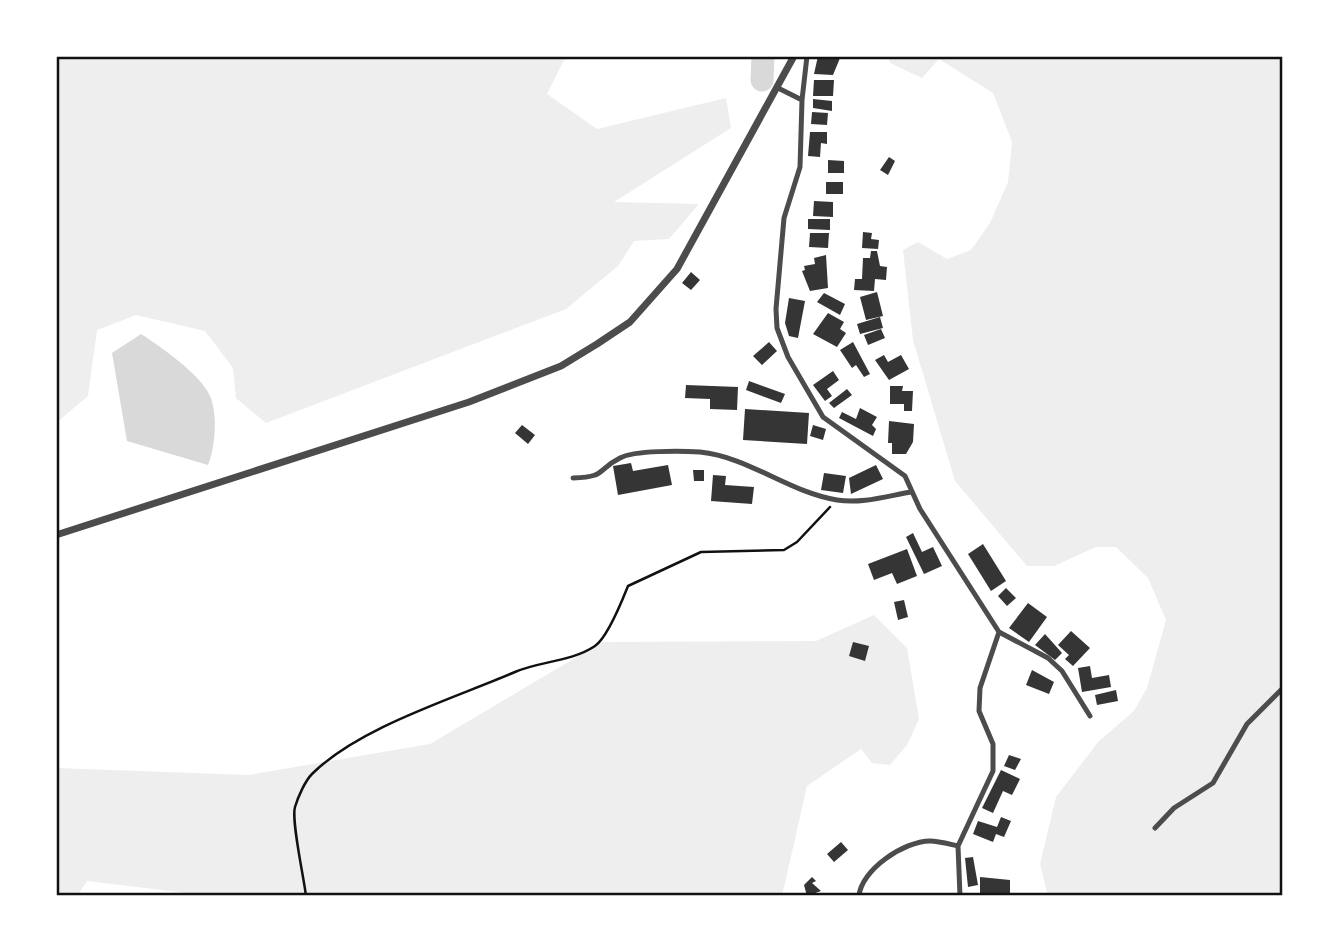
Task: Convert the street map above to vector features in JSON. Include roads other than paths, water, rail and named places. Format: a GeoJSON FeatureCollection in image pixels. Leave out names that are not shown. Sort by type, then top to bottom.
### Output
{"type":"FeatureCollection","features":[{"type":"Feature","properties":{"kind":"street"},"geometry":{"type":"LineString","coordinates":[[56,535],[469,402],[573,359],[629,322],[677,269],[794,56]]}},
{"type":"Feature","properties":{"kind":"street"},"geometry":{"type":"LineString","coordinates":[[807,56],[802,100],[800,167],[784,218],[777,328],[788,357],[824,416],[905,476],[911,492],[999,632],[1048,658],[1062,671],[1090,716]]}},
{"type":"Feature","properties":{"kind":"street"},"geometry":{"type":"LineString","coordinates":[[778,89],[802,100]]}},
{"type":"Feature","properties":{"kind":"street"},"geometry":{"type":"LineString","coordinates":[[573,478],[594,478],[620,457],[696,452],[718,454],[810,494],[838,500],[858,502],[911,492]]}},
{"type":"Feature","properties":{"kind":"street"},"geometry":{"type":"LineString","coordinates":[[960,896],[958,846],[993,771],[993,744],[979,711],[980,688],[999,632]]}},
{"type":"Feature","properties":{"kind":"street"},"geometry":{"type":"LineString","coordinates":[[1155,828],[1174,808],[1213,783],[1247,724],[1283,688]]}},
{"type":"Feature","properties":{"kind":"street"},"geometry":{"type":"LineString","coordinates":[[859,896],[860,883],[867,873],[891,855],[927,841],[958,846]]}},
{"type":"Feature","properties":{"kind":"waterway"},"geometry":{"type":"LineString","coordinates":[[762,80],[763,56]]}}]}
